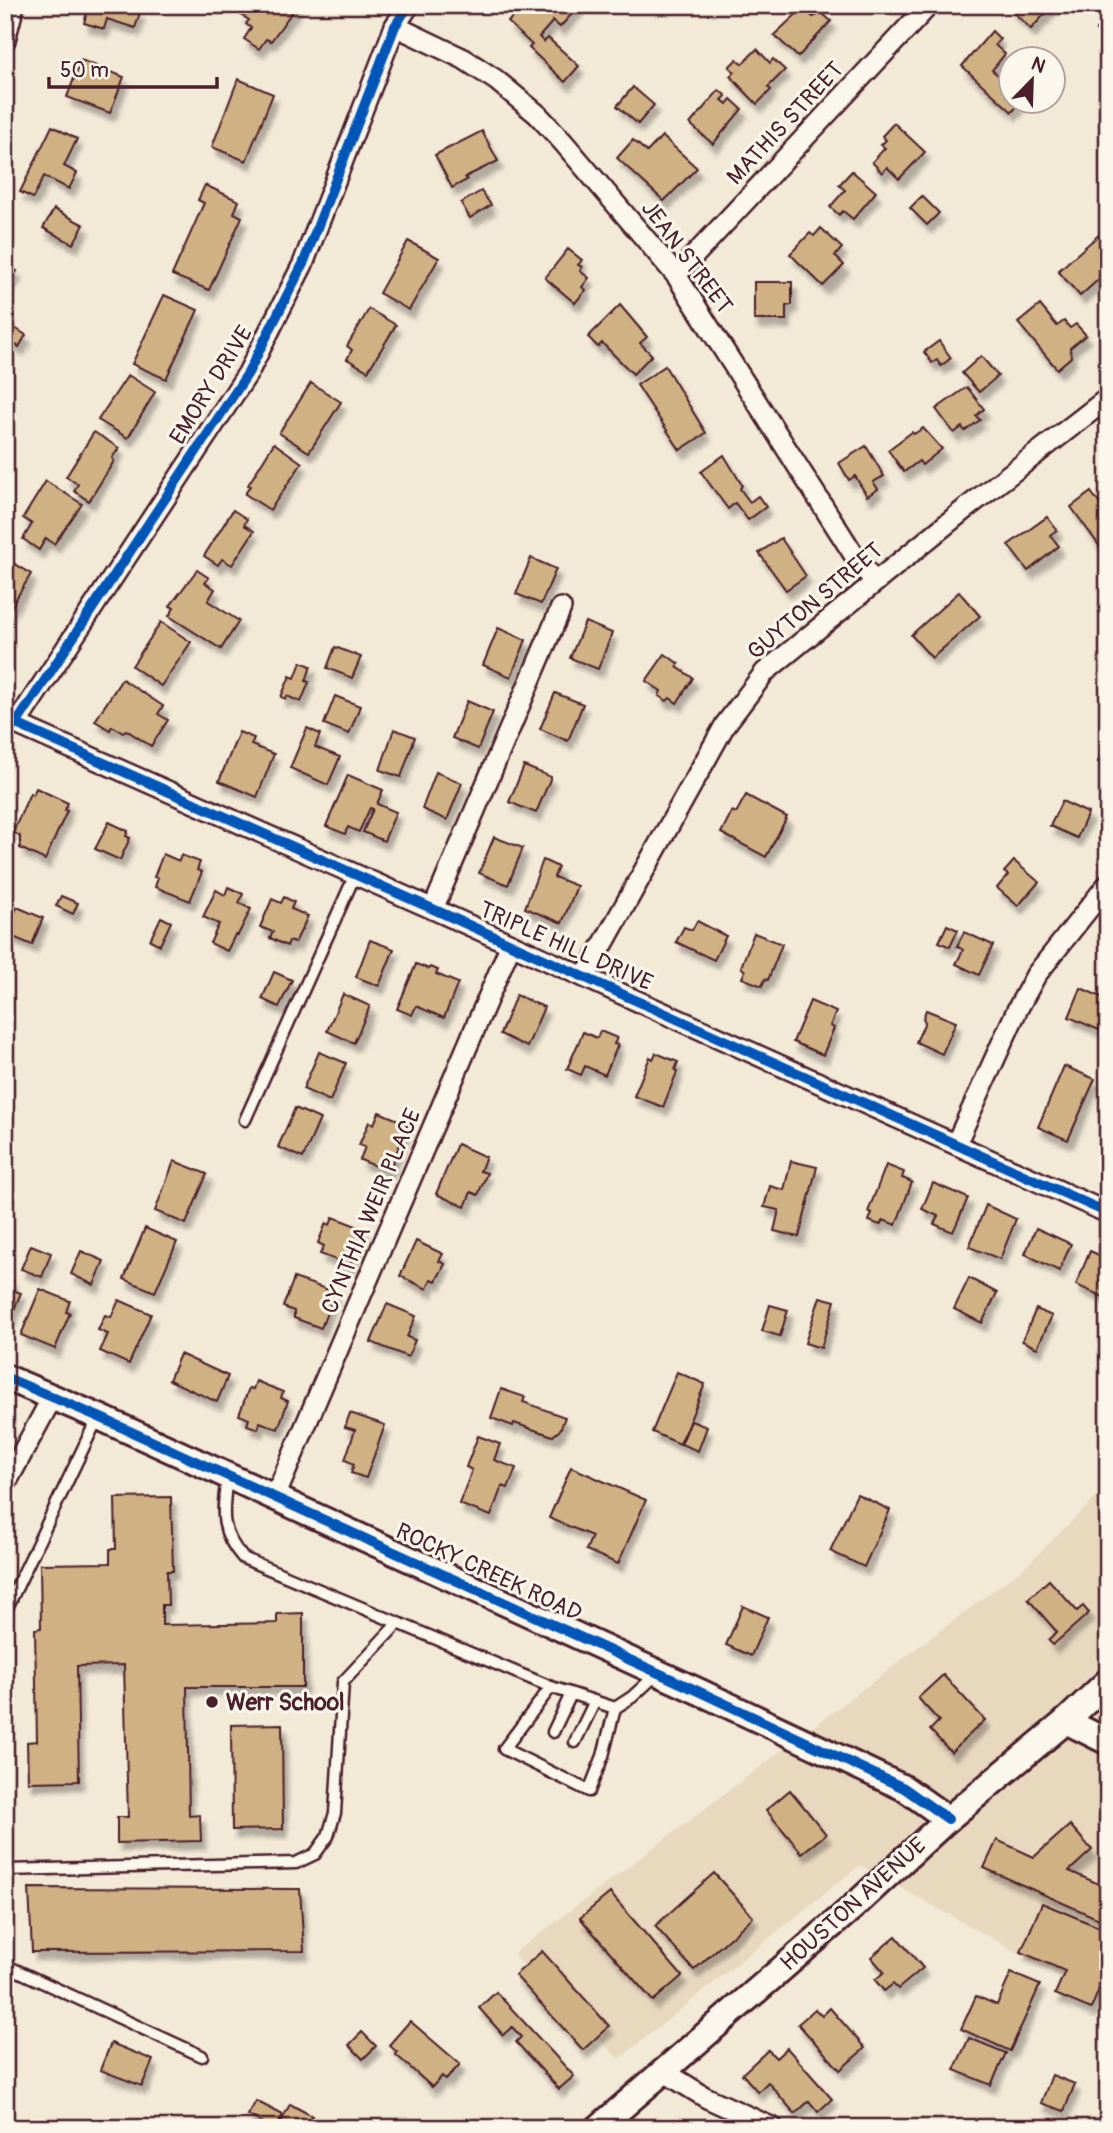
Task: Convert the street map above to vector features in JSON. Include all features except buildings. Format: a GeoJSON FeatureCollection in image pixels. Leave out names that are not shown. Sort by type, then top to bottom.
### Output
{"type":"FeatureCollection","features":[{"type":"Feature","properties":{"kind":"street"},"geometry":{"type":"LineString","coordinates":[[5,40],[14,5]]}},
{"type":"Feature","properties":{"kind":"street","name":"EMORY DRIVE"},"geometry":{"type":"LineString","coordinates":[[11,722],[248,373],[303,264],[395,26],[409,5]]}},
{"type":"Feature","properties":{"kind":"street","name":"MATHIS STREET"},"geometry":{"type":"LineString","coordinates":[[676,275],[929,5]]}},
{"type":"Feature","properties":{"kind":"street","name":"JEAN STREET"},"geometry":{"type":"LineString","coordinates":[[395,26],[464,59],[496,80],[537,114],[563,142],[676,275],[856,558],[875,582]]}},
{"type":"Feature","properties":{"kind":"street","name":"GUYTON STREET"},"geometry":{"type":"LineString","coordinates":[[584,977],[725,725],[755,683],[780,657],[1108,398]]}},
{"type":"Feature","properties":{"kind":"street"},"geometry":{"type":"LineString","coordinates":[[433,909],[561,608]]}},
{"type":"Feature","properties":{"kind":"street","name":"TRIPLE HILL DRIVE"},"geometry":{"type":"LineString","coordinates":[[11,722],[1108,1213]]}},
{"type":"Feature","properties":{"kind":"street"},"geometry":{"type":"LineString","coordinates":[[956,1144],[1017,1010],[1037,975],[1108,884]]}},
{"type":"Feature","properties":{"kind":"street","name":"CYNTHIA WEIR PLACE"},"geometry":{"type":"LineString","coordinates":[[275,1497],[511,944]]}},
{"type":"Feature","properties":{"kind":"street","name":"ROCKY CREEK ROAD"},"geometry":{"type":"LineString","coordinates":[[5,1377],[53,1396],[659,1673],[904,1788],[948,1819]]}},
{"type":"Feature","properties":{"kind":"street"},"geometry":{"type":"LineString","coordinates":[[5,1485],[53,1396]]}},
{"type":"Feature","properties":{"kind":"street","name":"HOUSTON AVENUE"},"geometry":{"type":"LineString","coordinates":[[598,2128],[853,1907],[948,1819],[1066,1721],[1108,1681]]}},
{"type":"Feature","properties":{"kind":"street"},"geometry":{"type":"LineString","coordinates":[[1066,1721],[1108,1742]]}},
{"type":"Feature","properties":{"kind":"street"},"geometry":{"type":"LineString","coordinates":[[663,2071],[705,2097],[773,2128]]}},
{"type":"Feature","properties":{"kind":"lane"},"geometry":{"type":"LineString","coordinates":[[245,1120],[355,875]]}},
{"type":"Feature","properties":{"kind":"lane"},"geometry":{"type":"LineString","coordinates":[[5,1612],[99,1417]]}},
{"type":"Feature","properties":{"kind":"lane"},"geometry":{"type":"LineString","coordinates":[[227,1475],[223,1509],[225,1529],[231,1545],[243,1558],[551,1687],[615,1708]]}},
{"type":"Feature","properties":{"kind":"lane"},"geometry":{"type":"LineString","coordinates":[[5,1870],[296,1863],[315,1854],[328,1836],[335,1812],[342,1682],[398,1623]]}},
{"type":"Feature","properties":{"kind":"lane"},"geometry":{"type":"LineString","coordinates":[[551,1687],[504,1749],[589,1791],[603,1756],[615,1708],[659,1673]]}},
{"type":"Feature","properties":{"kind":"lane"},"geometry":{"type":"LineString","coordinates":[[553,1731],[571,1694]]}},
{"type":"Feature","properties":{"kind":"lane"},"geometry":{"type":"LineString","coordinates":[[575,1741],[594,1703]]}},
{"type":"Feature","properties":{"kind":"lane"},"geometry":{"type":"LineString","coordinates":[[537,1765],[542,1754]]}},
{"type":"Feature","properties":{"kind":"lane"},"geometry":{"type":"LineString","coordinates":[[560,1777],[565,1765]]}},
{"type":"Feature","properties":{"kind":"lane"},"geometry":{"type":"LineString","coordinates":[[5,1965],[202,2056]]}},
{"type":"Feature","properties":{"kind":"shaded area"},"geometry":{"type":"Polygon","coordinates":[[[1108,1486],[1108,1990],[1101,1999],[860,1865],[619,2059],[513,1954],[1027,1565],[1108,1486]]]}},
{"type":"Feature","properties":{"kind":"cycle path"},"geometry":{"type":"LineString","coordinates":[[16,724],[248,373],[303,264],[395,26],[409,5]]}},
{"type":"Feature","properties":{"kind":"cycle path"},"geometry":{"type":"LineString","coordinates":[[5,719],[1108,1213]]}},
{"type":"Feature","properties":{"kind":"cycle path"},"geometry":{"type":"LineString","coordinates":[[5,1377],[99,1417],[700,1692],[904,1788],[948,1819]]}},
{"type":"Feature","properties":{"kind":"place","name":"Werr School"},"geometry":{"type":"Point","coordinates":[212,1702]}}]}
